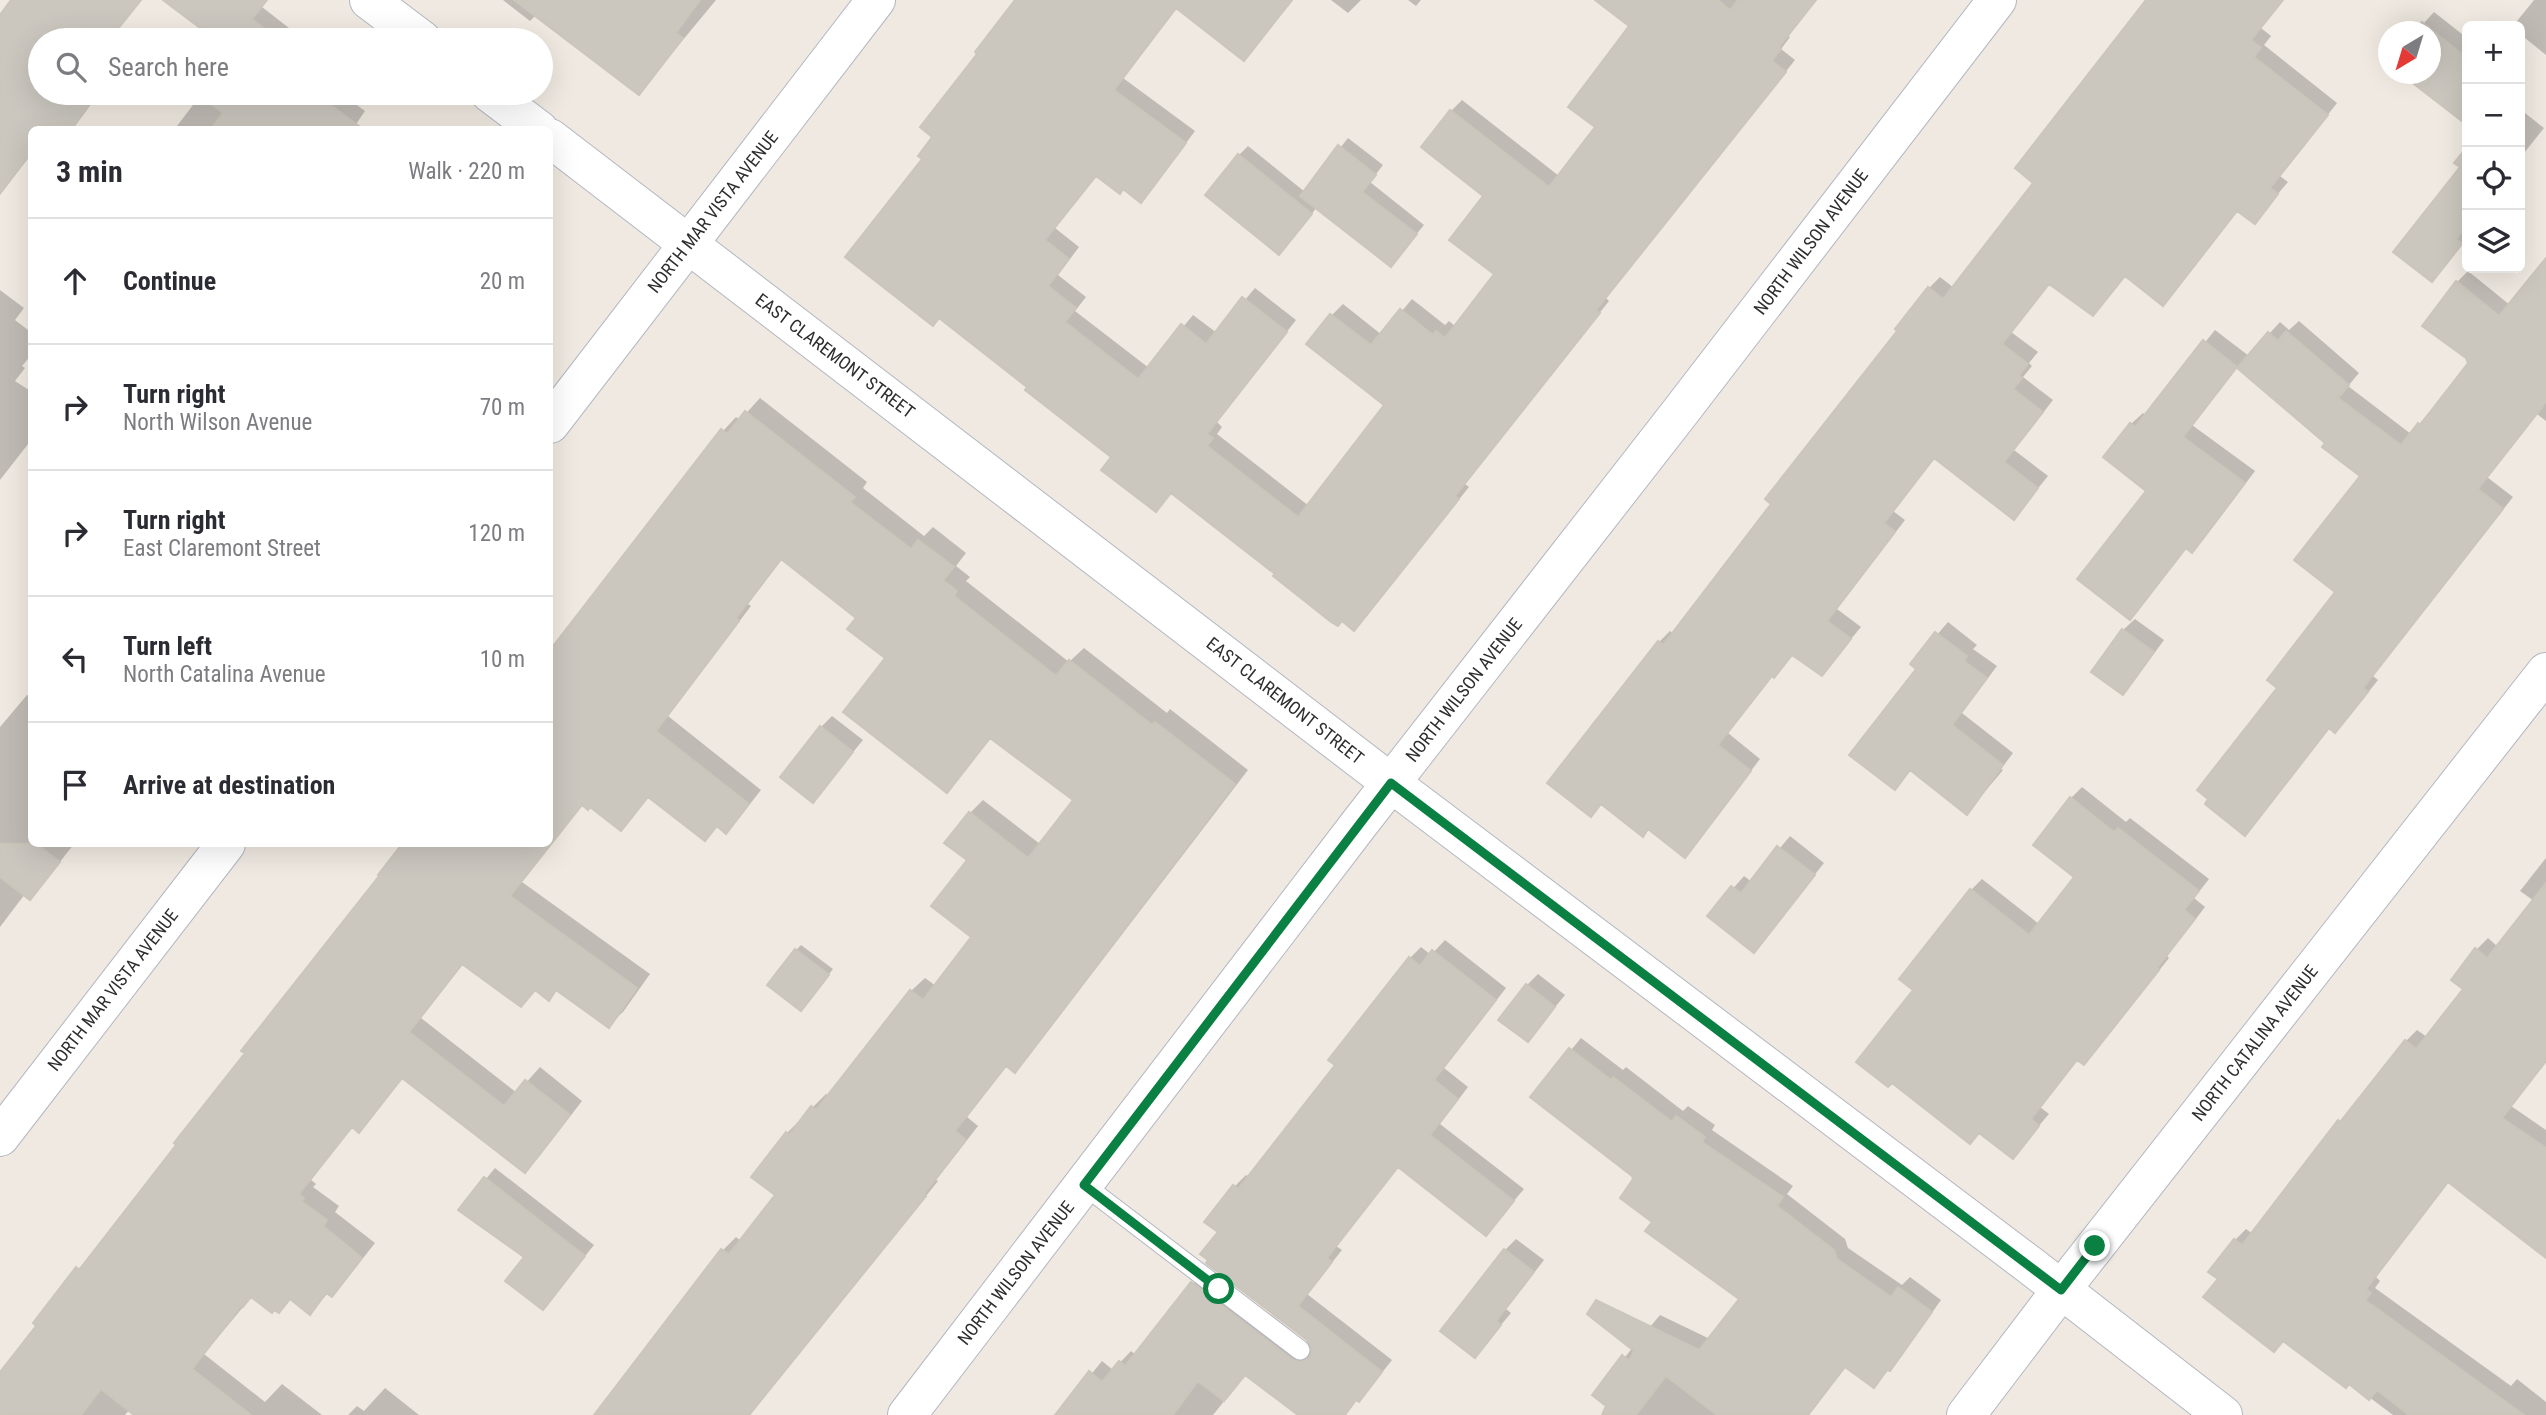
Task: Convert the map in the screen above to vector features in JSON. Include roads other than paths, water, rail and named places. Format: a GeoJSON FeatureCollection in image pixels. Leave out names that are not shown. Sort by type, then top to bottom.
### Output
{"type":"FeatureCollection","features":[{"type":"Feature","properties":{"kind":"street"},"geometry":{"type":"LineString","coordinates":[[369,0],[406,28]]}},
{"type":"Feature","properties":{"kind":"street","name":"NORTH MAR VISTA AVENUE"},"geometry":{"type":"LineString","coordinates":[[553,420],[876,0]]}},
{"type":"Feature","properties":{"kind":"street","name":"NORTH WILSON AVENUE"},"geometry":{"type":"LineString","coordinates":[[907,1415],[1391,783],[1997,0]]}},
{"type":"Feature","properties":{"kind":"street"},"geometry":{"type":"LineString","coordinates":[[506,105],[533,126]]}},
{"type":"Feature","properties":{"kind":"street","name":"EAST CLAREMONT STREET"},"geometry":{"type":"LineString","coordinates":[[553,140],[1391,783],[2223,1415]]}},
{"type":"Feature","properties":{"kind":"street","name":"NORTH CATALINA AVENUE"},"geometry":{"type":"LineString","coordinates":[[1966,1415],[2546,672]]}},
{"type":"Feature","properties":{"kind":"street","name":"NORTH MAR VISTA AVENUE"},"geometry":{"type":"LineString","coordinates":[[0,1137],[224,847]]}},
{"type":"Feature","properties":{"kind":"lane"},"geometry":{"type":"LineString","coordinates":[[1084,1185],[1300,1350]]}}]}
